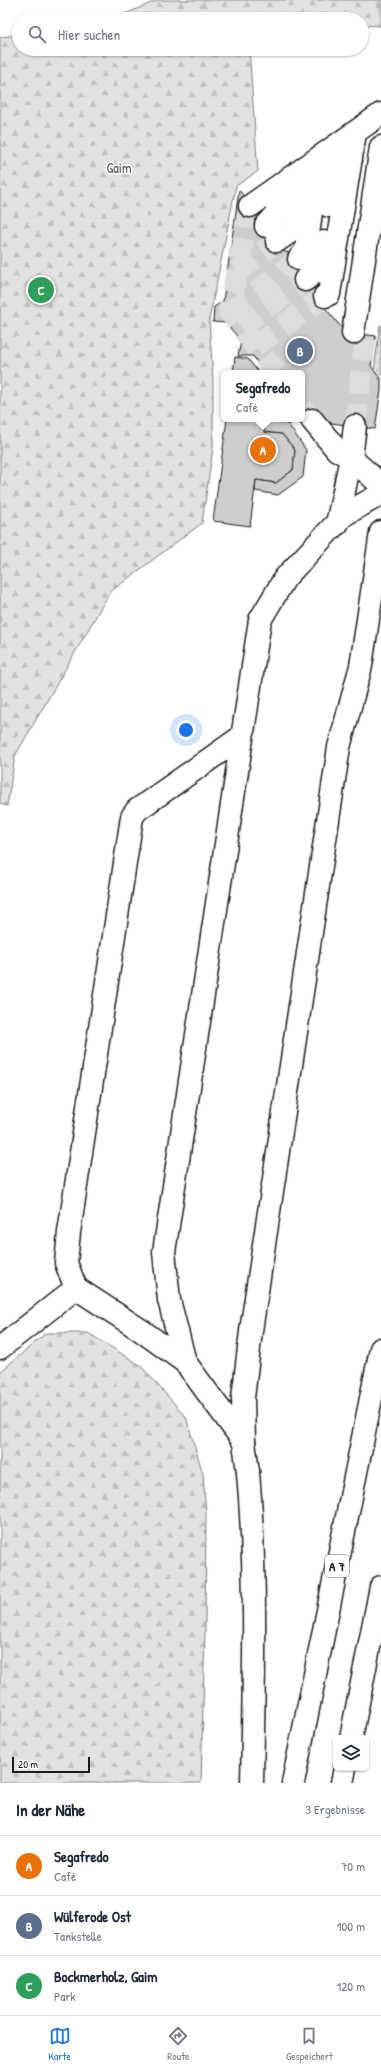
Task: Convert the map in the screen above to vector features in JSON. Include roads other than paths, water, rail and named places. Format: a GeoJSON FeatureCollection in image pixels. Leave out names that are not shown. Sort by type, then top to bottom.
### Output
{"type":"FeatureCollection","features":[{"type":"Feature","properties":{"kind":"main road"},"geometry":{"type":"LineString","coordinates":[[250,206],[381,114]]}},
{"type":"Feature","properties":{"kind":"main road"},"geometry":{"type":"LineString","coordinates":[[325,296],[329,294],[355,133]]}},
{"type":"Feature","properties":{"kind":"main road"},"geometry":{"type":"LineString","coordinates":[[305,280],[320,268],[337,146]]}},
{"type":"Feature","properties":{"kind":"main road"},"geometry":{"type":"LineString","coordinates":[[381,147],[360,334],[381,237]]}},
{"type":"Feature","properties":{"kind":"main road"},"geometry":{"type":"LineString","coordinates":[[282,184],[272,234],[293,230],[311,164]]}},
{"type":"Feature","properties":{"kind":"main road"},"geometry":{"type":"LineString","coordinates":[[299,259],[306,250],[311,164]]}},
{"type":"Feature","properties":{"kind":"main road"},"geometry":{"type":"LineString","coordinates":[[312,420],[344,454],[381,485]]}},
{"type":"Feature","properties":{"kind":"main road"},"geometry":{"type":"LineString","coordinates":[[336,524],[348,425]]}},
{"type":"Feature","properties":{"kind":"main road"},"geometry":{"type":"LineString","coordinates":[[186,1362],[169,1300],[164,1252],[241,737],[260,620],[285,578],[344,515],[381,494]]}},
{"type":"Feature","properties":{"kind":"main road"},"geometry":{"type":"LineString","coordinates":[[252,1783],[255,1642],[252,1518],[244,1442],[243,1398],[265,1237],[339,747],[361,666],[381,532]]}},
{"type":"Feature","properties":{"kind":"main road"},"geometry":{"type":"LineString","coordinates":[[241,737],[137,810],[132,817],[69,1232],[66,1263],[76,1288],[186,1362],[244,1442]]}},
{"type":"Feature","properties":{"kind":"main road"},"geometry":{"type":"LineString","coordinates":[[0,1348],[76,1288]]}},
{"type":"Feature","properties":{"kind":"main road","name":"A 7"},"geometry":{"type":"LineString","coordinates":[[293,1783],[381,1349]]}},
{"type":"Feature","properties":{"kind":"main road"},"geometry":{"type":"LineString","coordinates":[[352,1735],[381,1587]]}},
{"type":"Feature","properties":{"kind":"main road"},"geometry":{"type":"LineString","coordinates":[[342,1783],[345,1771]]}},
{"type":"Feature","properties":{"kind":"tunnel"},"geometry":{"type":"LineString","coordinates":[[250,206],[229,311],[274,370]]}},
{"type":"Feature","properties":{"kind":"tunnel"},"geometry":{"type":"LineString","coordinates":[[237,272],[277,241]]}},
{"type":"Feature","properties":{"kind":"tunnel"},"geometry":{"type":"LineString","coordinates":[[230,312],[299,259]]}},
{"type":"Feature","properties":{"kind":"tunnel"},"geometry":{"type":"LineString","coordinates":[[240,327],[305,280]]}},
{"type":"Feature","properties":{"kind":"tunnel"},"geometry":{"type":"LineString","coordinates":[[255,346],[325,296]]}},
{"type":"Feature","properties":{"kind":"tunnel"},"geometry":{"type":"LineString","coordinates":[[355,426],[366,334]]}},
{"type":"Feature","properties":{"kind":"tunnel"},"geometry":{"type":"LineString","coordinates":[[305,411],[312,420]]}},
{"type":"Feature","properties":{"kind":"place","name":"Bockmerholz, Gaim"},"geometry":{"type":"Point","coordinates":[41,290]}},
{"type":"Feature","properties":{"kind":"place","name":"Wülferode Ost"},"geometry":{"type":"Point","coordinates":[300,351]}},
{"type":"Feature","properties":{"kind":"place","name":"Segafredo"},"geometry":{"type":"Point","coordinates":[263,450]}},
{"type":"Feature","properties":{"kind":"park label","name":"Gaim"},"geometry":{"type":"Point","coordinates":[119,168]}}]}
